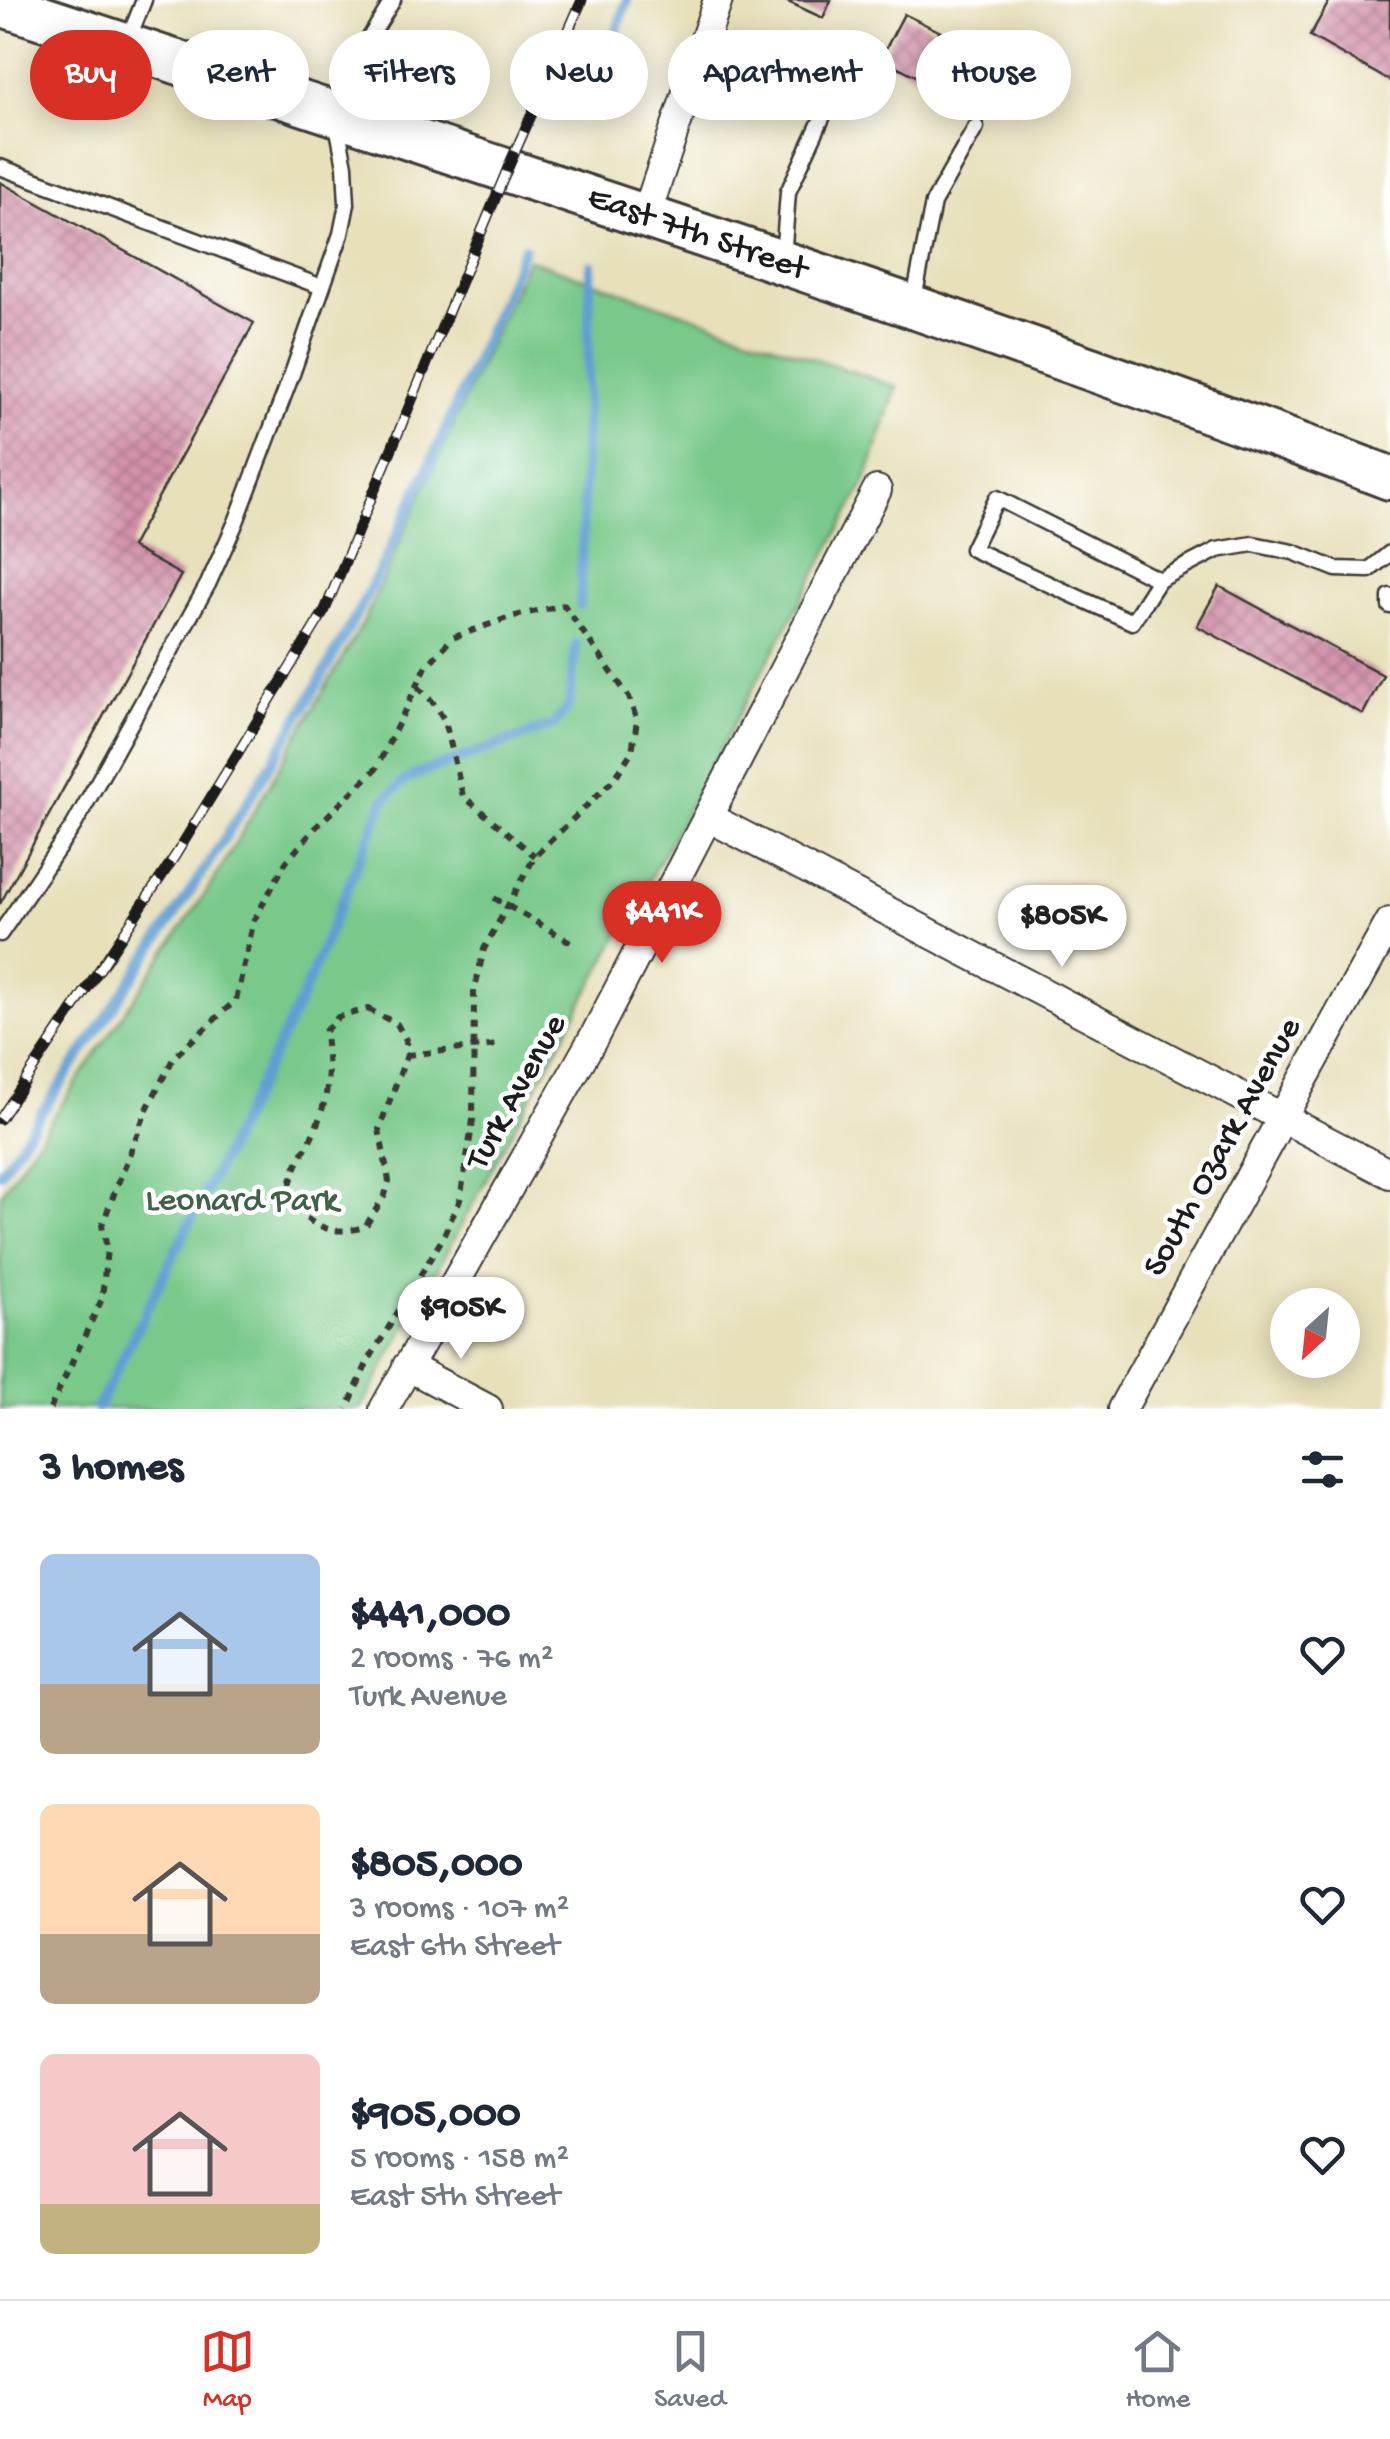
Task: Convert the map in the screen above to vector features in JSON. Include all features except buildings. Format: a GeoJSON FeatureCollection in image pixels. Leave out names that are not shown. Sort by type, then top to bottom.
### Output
{"type":"FeatureCollection","features":[{"type":"Feature","properties":{"kind":"main road","name":"East 7th Street"},"geometry":{"type":"LineString","coordinates":[[0,4],[78,30]]}},
{"type":"Feature","properties":{"kind":"main road","name":"East 7th Street"},"geometry":{"type":"LineString","coordinates":[[152,54],[329,112]]}},
{"type":"Feature","properties":{"kind":"main road","name":"East 7th Street"},"geometry":{"type":"LineString","coordinates":[[352,120],[1233,419],[1390,478]]}},
{"type":"Feature","properties":{"kind":"street"},"geometry":{"type":"LineString","coordinates":[[645,218],[718,0]]}},
{"type":"Feature","properties":{"kind":"street","name":"Turk Avenue"},"geometry":{"type":"LineString","coordinates":[[384,1409],[595,1035],[877,490]]}},
{"type":"Feature","properties":{"kind":"street"},"geometry":{"type":"LineString","coordinates":[[708,818],[1390,1174]]}},
{"type":"Feature","properties":{"kind":"street","name":"South Ozark Avenue"},"geometry":{"type":"LineString","coordinates":[[1122,1409],[1390,922]]}},
{"type":"Feature","properties":{"kind":"street"},"geometry":{"type":"LineString","coordinates":[[407,1366],[488,1409]]}},
{"type":"Feature","properties":{"kind":"lane"},"geometry":{"type":"LineString","coordinates":[[132,30],[144,0]]}},
{"type":"Feature","properties":{"kind":"lane"},"geometry":{"type":"LineString","coordinates":[[375,30],[393,0]]}},
{"type":"Feature","properties":{"kind":"lane"},"geometry":{"type":"LineString","coordinates":[[0,934],[74,825],[208,584],[236,522],[340,234],[346,204],[335,120]]}},
{"type":"Feature","properties":{"kind":"lane"},"geometry":{"type":"LineString","coordinates":[[782,265],[788,192],[821,120]]}},
{"type":"Feature","properties":{"kind":"lane"},"geometry":{"type":"LineString","coordinates":[[912,309],[933,204],[976,126]]}},
{"type":"Feature","properties":{"kind":"lane"},"geometry":{"type":"LineString","coordinates":[[0,167],[322,287]]}},
{"type":"Feature","properties":{"kind":"lane"},"geometry":{"type":"LineString","coordinates":[[1159,580],[997,498],[972,549],[1132,622],[1159,580],[1217,550],[1253,544],[1292,552],[1336,569],[1369,570],[1390,553]]}},
{"type":"Feature","properties":{"kind":"lane"},"geometry":{"type":"LineString","coordinates":[[1390,596],[1390,606]]}},
{"type":"Feature","properties":{"kind":"path"},"geometry":{"type":"LineString","coordinates":[[50,1409],[102,1298],[106,1248],[102,1225],[147,1109],[174,1057],[236,1000],[254,920],[286,862],[376,769],[426,666],[452,638],[510,617],[564,605],[629,697],[637,721],[632,751],[614,778],[534,856],[484,949],[474,992],[473,1120],[460,1200],[367,1363],[347,1409]]}},
{"type":"Feature","properties":{"kind":"path"},"geometry":{"type":"LineString","coordinates":[[418,686],[432,700],[451,737],[464,796],[534,856]]}},
{"type":"Feature","properties":{"kind":"path"},"geometry":{"type":"LineString","coordinates":[[494,898],[574,944]]}},
{"type":"Feature","properties":{"kind":"path"},"geometry":{"type":"LineString","coordinates":[[368,1009],[397,1024],[406,1040],[407,1055],[379,1129],[389,1181],[375,1214],[365,1227],[344,1232],[308,1220],[293,1203],[290,1182],[296,1162],[310,1140],[327,1087],[325,1032],[338,1016],[368,1009]]}},
{"type":"Feature","properties":{"kind":"path"},"geometry":{"type":"LineString","coordinates":[[407,1055],[498,1045]]}},
{"type":"Feature","properties":{"kind":"green space","name":"Leonard Park"},"geometry":{"type":"Polygon","coordinates":[[[528,259],[897,387],[865,483],[361,1409],[0,1409],[0,1195],[213,882],[364,621],[528,259]]]}},
{"type":"Feature","properties":{"kind":"waterway"},"geometry":{"type":"LineString","coordinates":[[617,30],[627,0]]}},
{"type":"Feature","properties":{"kind":"waterway"},"geometry":{"type":"LineString","coordinates":[[0,1173],[180,907],[347,632],[440,442],[524,248]]}},
{"type":"Feature","properties":{"kind":"waterway"},"geometry":{"type":"LineString","coordinates":[[580,605],[591,265]]}},
{"type":"Feature","properties":{"kind":"waterway"},"geometry":{"type":"LineString","coordinates":[[97,1409],[301,999],[384,800],[417,774],[554,725],[569,705],[576,644]]}},
{"type":"Feature","properties":{"kind":"railway"},"geometry":{"type":"LineString","coordinates":[[0,1119],[175,856],[325,610],[507,170],[582,0]]}}]}
